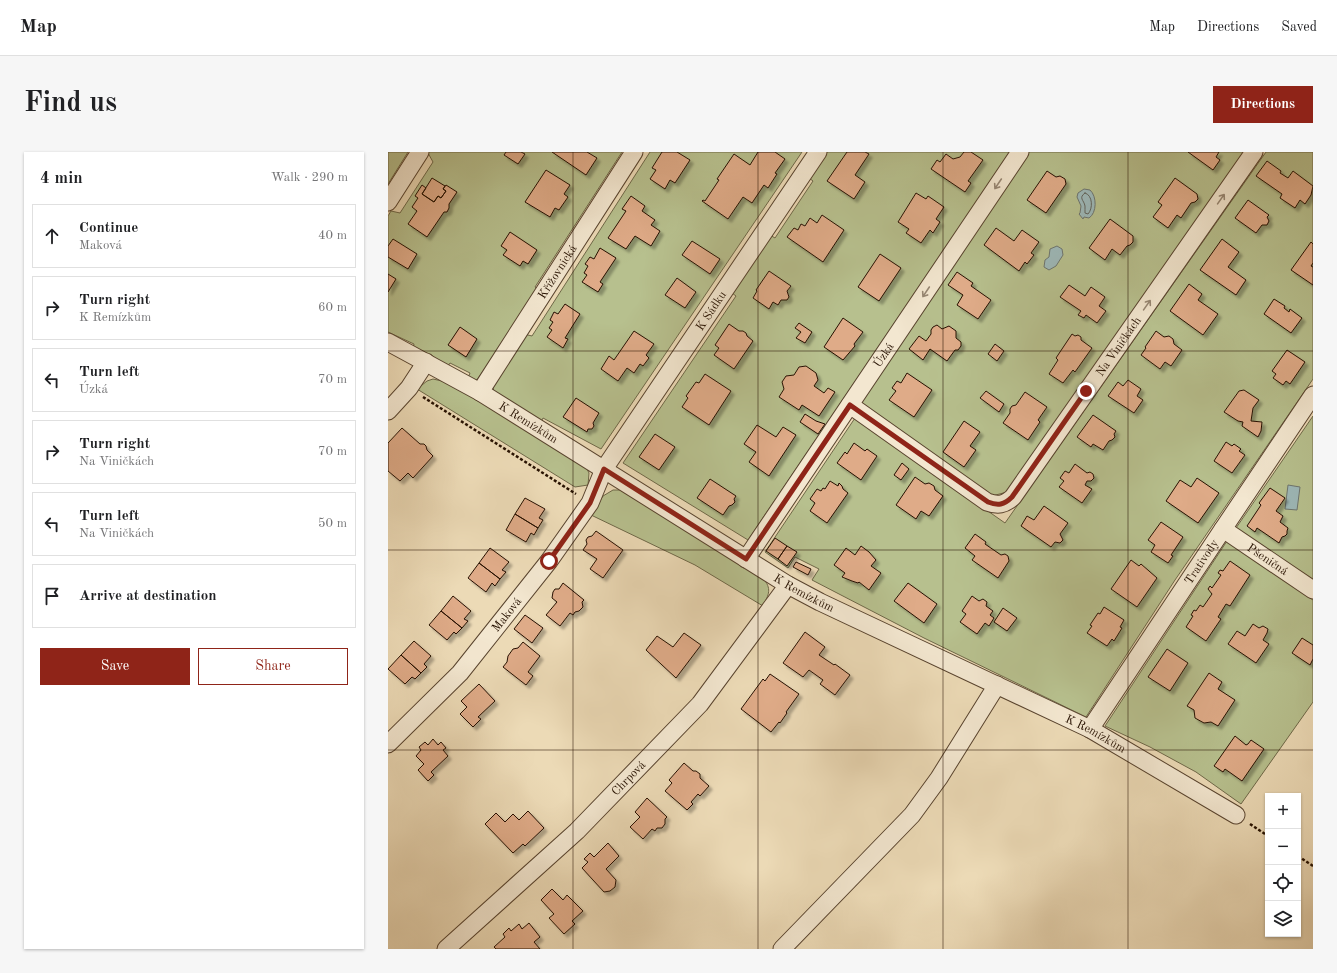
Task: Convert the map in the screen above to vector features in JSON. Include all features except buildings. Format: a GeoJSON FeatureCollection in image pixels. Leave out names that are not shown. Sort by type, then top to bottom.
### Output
{"type":"FeatureCollection","features":[{"type":"Feature","properties":{"kind":"street"},"geometry":{"type":"LineString","coordinates":[[388,202],[420,152]]}},
{"type":"Feature","properties":{"kind":"street","name":"Křížovnická"},"geometry":{"type":"LineString","coordinates":[[480,392],[634,152]]}},
{"type":"Feature","properties":{"kind":"street","name":"K Sádku"},"geometry":{"type":"LineString","coordinates":[[604,469],[818,152]]}},
{"type":"Feature","properties":{"kind":"street","name":"Úzká"},"geometry":{"type":"LineString","coordinates":[[746,559],[1020,152]]}},
{"type":"Feature","properties":{"kind":"street","name":"Na Viničkách"},"geometry":{"type":"LineString","coordinates":[[850,405],[988,502],[995,505],[1002,505],[1008,502],[1254,152]]}},
{"type":"Feature","properties":{"kind":"street","name":"K Remízkům"},"geometry":{"type":"LineString","coordinates":[[388,342],[480,392],[788,585],[1090,729],[1236,815]]}},
{"type":"Feature","properties":{"kind":"street"},"geometry":{"type":"LineString","coordinates":[[388,411],[409,388],[426,362]]}},
{"type":"Feature","properties":{"kind":"street","name":"Trativody"},"geometry":{"type":"LineString","coordinates":[[1090,729],[1313,395]]}},
{"type":"Feature","properties":{"kind":"street","name":"Maková"},"geometry":{"type":"LineString","coordinates":[[388,744],[460,673],[549,561],[590,503],[604,469]]}},
{"type":"Feature","properties":{"kind":"street","name":"Pšeničná"},"geometry":{"type":"LineString","coordinates":[[1223,529],[1313,590]]}},
{"type":"Feature","properties":{"kind":"street","name":"Chrpová"},"geometry":{"type":"LineString","coordinates":[[446,949],[577,831],[700,704],[788,585]]}},
{"type":"Feature","properties":{"kind":"street"},"geometry":{"type":"LineString","coordinates":[[782,949],[912,815],[939,778],[997,685]]}},
{"type":"Feature","properties":{"kind":"path"},"geometry":{"type":"LineString","coordinates":[[409,388],[590,503]]}},
{"type":"Feature","properties":{"kind":"path"},"geometry":{"type":"LineString","coordinates":[[1236,815],[1265,834]]}},
{"type":"Feature","properties":{"kind":"path"},"geometry":{"type":"LineString","coordinates":[[1301,858],[1313,866]]}},
{"type":"Feature","properties":{"kind":"green space"},"geometry":{"type":"Polygon","coordinates":[[[388,152],[408,152],[388,184],[388,152]]]}},
{"type":"Feature","properties":{"kind":"green space"},"geometry":{"type":"Polygon","coordinates":[[[622,152],[535,287],[539,290],[477,380],[468,378],[470,373],[450,363],[448,366],[413,349],[414,344],[388,332],[388,216],[391,211],[400,213],[433,162],[428,153],[622,152]]]}},
{"type":"Feature","properties":{"kind":"green space"},"geometry":{"type":"Polygon","coordinates":[[[650,152],[802,152],[601,449],[543,418],[541,422],[495,394],[493,385],[524,334],[532,336],[650,152]]]}},
{"type":"Feature","properties":{"kind":"green space"},"geometry":{"type":"Polygon","coordinates":[[[827,152],[1010,152],[748,540],[623,463],[736,296],[732,293],[770,235],[775,238],[813,181],[809,178],[827,152]]]}},
{"type":"Feature","properties":{"kind":"green space"},"geometry":{"type":"Polygon","coordinates":[[[1028,152],[1246,152],[1007,492],[992,496],[860,402],[1028,152]]]}},
{"type":"Feature","properties":{"kind":"green space"},"geometry":{"type":"Polygon","coordinates":[[[1266,152],[1313,152],[1313,379],[1175,580],[1086,717],[924,638],[812,580],[819,569],[795,557],[788,568],[765,552],[855,418],[1005,523],[1266,152]]]}},
{"type":"Feature","properties":{"kind":"green space"},"geometry":{"type":"Polygon","coordinates":[[[433,379],[451,383],[586,467],[589,473],[588,485],[575,487],[417,389],[427,381],[433,379]]]}},
{"type":"Feature","properties":{"kind":"green space"},"geometry":{"type":"Polygon","coordinates":[[[1313,416],[1313,581],[1236,528],[1313,416]]]}},
{"type":"Feature","properties":{"kind":"green space"},"geometry":{"type":"Polygon","coordinates":[[[613,490],[620,490],[763,578],[768,585],[769,592],[763,606],[695,565],[591,515],[603,496],[613,490]]]}},
{"type":"Feature","properties":{"kind":"green space"},"geometry":{"type":"Polygon","coordinates":[[[1227,541],[1313,600],[1313,702],[1241,804],[1196,772],[1150,747],[1105,726],[1227,541]]]}},
{"type":"Feature","properties":{"kind":"water"},"geometry":{"type":"Polygon","coordinates":[[[1084,189],[1090,190],[1094,196],[1095,209],[1092,216],[1089,218],[1084,217],[1083,219],[1079,214],[1081,206],[1077,197],[1078,193],[1084,189]]]}},
{"type":"Feature","properties":{"kind":"water"},"geometry":{"type":"Polygon","coordinates":[[[1057,246],[1062,249],[1063,255],[1056,266],[1049,270],[1044,267],[1045,260],[1049,257],[1050,249],[1057,246]]]}},
{"type":"Feature","properties":{"kind":"water"},"geometry":{"type":"Polygon","coordinates":[[[1288,485],[1300,487],[1297,510],[1285,509],[1288,485]]]}},
{"type":"Feature","properties":{"kind":"route"},"geometry":{"type":"LineString","coordinates":[[549,561],[590,503],[604,469],[746,559],[850,405],[988,502],[995,505],[1002,505],[1008,502],[1012,497],[1086,391]]}}]}
